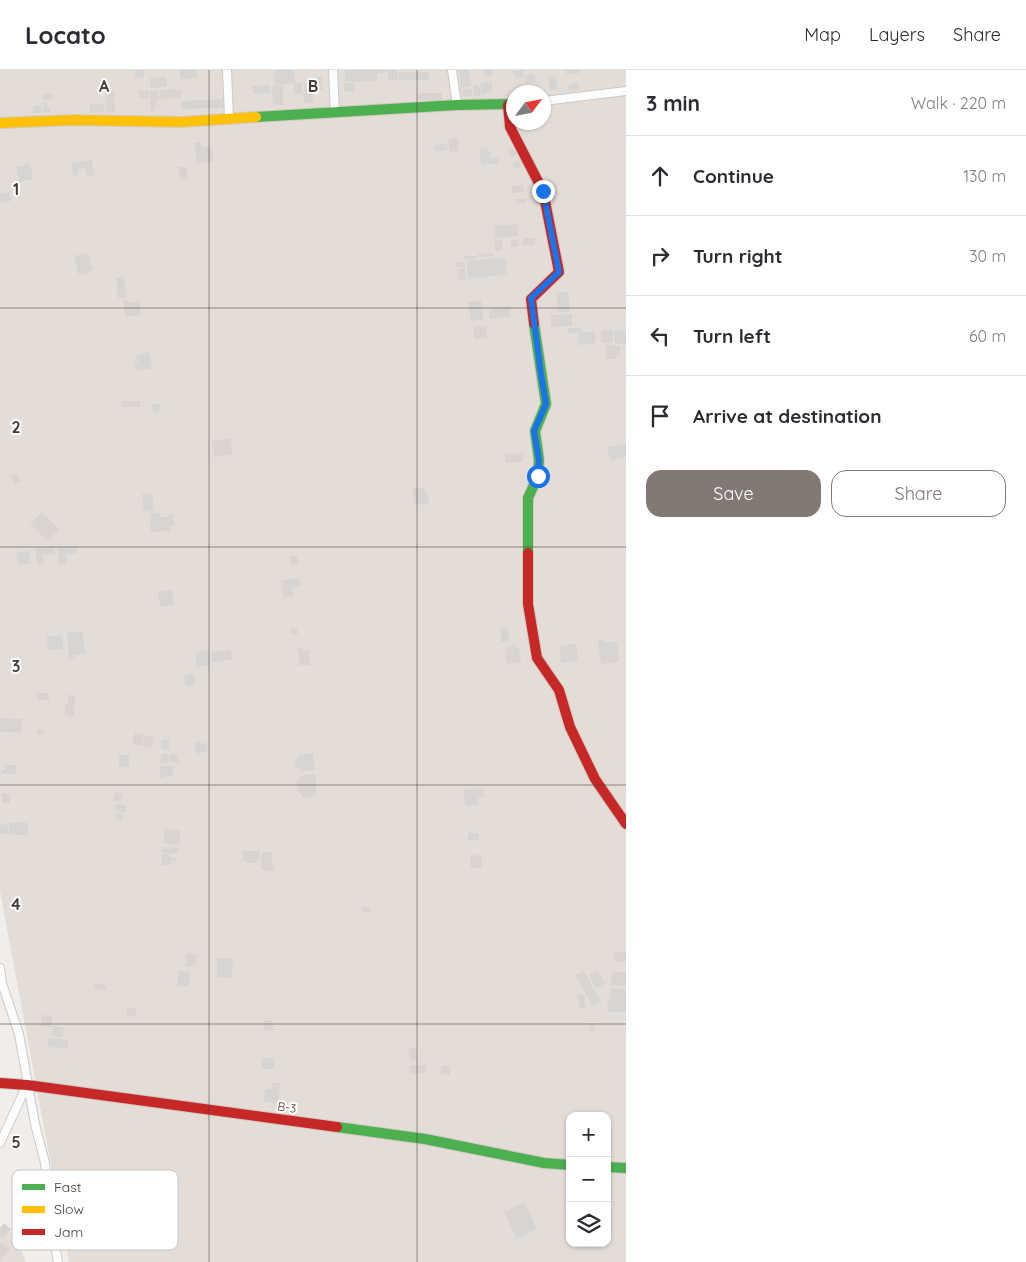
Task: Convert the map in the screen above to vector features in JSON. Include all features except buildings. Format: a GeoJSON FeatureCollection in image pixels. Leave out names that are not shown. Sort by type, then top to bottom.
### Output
{"type":"FeatureCollection","features":[{"type":"Feature","properties":{"kind":"street"},"geometry":{"type":"LineString","coordinates":[[227,70],[229,118]]}},
{"type":"Feature","properties":{"kind":"street"},"geometry":{"type":"LineString","coordinates":[[333,70],[335,112]]}},
{"type":"Feature","properties":{"kind":"street"},"geometry":{"type":"LineString","coordinates":[[452,70],[457,105]]}},
{"type":"Feature","properties":{"kind":"street"},"geometry":{"type":"LineString","coordinates":[[551,100],[626,91]]}},
{"type":"Feature","properties":{"kind":"street"},"geometry":{"type":"LineString","coordinates":[[0,123],[72,120],[181,122],[457,105],[506,105]]}},
{"type":"Feature","properties":{"kind":"street"},"geometry":{"type":"LineString","coordinates":[[512,130],[543,191],[559,272],[531,298],[546,404],[534,431],[539,460],[538,476],[528,498],[528,604],[537,658],[559,690],[570,727],[595,779],[626,824]]}},
{"type":"Feature","properties":{"kind":"street"},"geometry":{"type":"LineString","coordinates":[[0,968],[2,982],[20,1034],[27,1085],[46,1170]]}},
{"type":"Feature","properties":{"kind":"street","name":"B-3"},"geometry":{"type":"LineString","coordinates":[[0,1083],[27,1085],[425,1139],[544,1163],[566,1165]]}},
{"type":"Feature","properties":{"kind":"street"},"geometry":{"type":"LineString","coordinates":[[0,1143],[27,1085]]}},
{"type":"Feature","properties":{"kind":"street"},"geometry":{"type":"LineString","coordinates":[[611,1167],[626,1168]]}},
{"type":"Feature","properties":{"kind":"shaded area"},"geometry":{"type":"Polygon","coordinates":[[[0,70],[626,70],[626,1262],[69,1262],[67,1250],[178,1250],[178,1170],[52,1170],[0,891],[0,70]]]}},
{"type":"Feature","properties":{"kind":"shaded area"},"geometry":{"type":"Polygon","coordinates":[[[0,1230],[12,1232],[12,1250],[21,1250],[26,1262],[0,1262],[0,1230]]]}},
{"type":"Feature","properties":{"kind":"traffic: fast"},"geometry":{"type":"LineString","coordinates":[[256,117],[457,105],[506,104]]}},
{"type":"Feature","properties":{"kind":"traffic: fast"},"geometry":{"type":"LineString","coordinates":[[528,553],[528,498],[538,476],[539,460],[535,431],[546,404],[534,324]]}},
{"type":"Feature","properties":{"kind":"traffic: fast"},"geometry":{"type":"LineString","coordinates":[[337,1127],[425,1139],[544,1163],[566,1165]]}},
{"type":"Feature","properties":{"kind":"traffic: fast"},"geometry":{"type":"LineString","coordinates":[[611,1167],[626,1168]]}},
{"type":"Feature","properties":{"kind":"traffic: slow"},"geometry":{"type":"LineString","coordinates":[[0,123],[73,120],[181,122],[256,117]]}},
{"type":"Feature","properties":{"kind":"traffic: jam"},"geometry":{"type":"LineString","coordinates":[[512,130],[543,191],[559,272],[531,299],[534,324]]}},
{"type":"Feature","properties":{"kind":"traffic: jam"},"geometry":{"type":"LineString","coordinates":[[528,553],[528,604],[537,658],[559,690],[570,727],[595,779],[626,824]]}},
{"type":"Feature","properties":{"kind":"traffic: jam"},"geometry":{"type":"LineString","coordinates":[[0,1083],[27,1085],[337,1127]]}},
{"type":"Feature","properties":{"kind":"route"},"geometry":{"type":"LineString","coordinates":[[538,476],[539,460],[534,431],[546,404],[531,298],[559,272],[543,191]]}}]}
